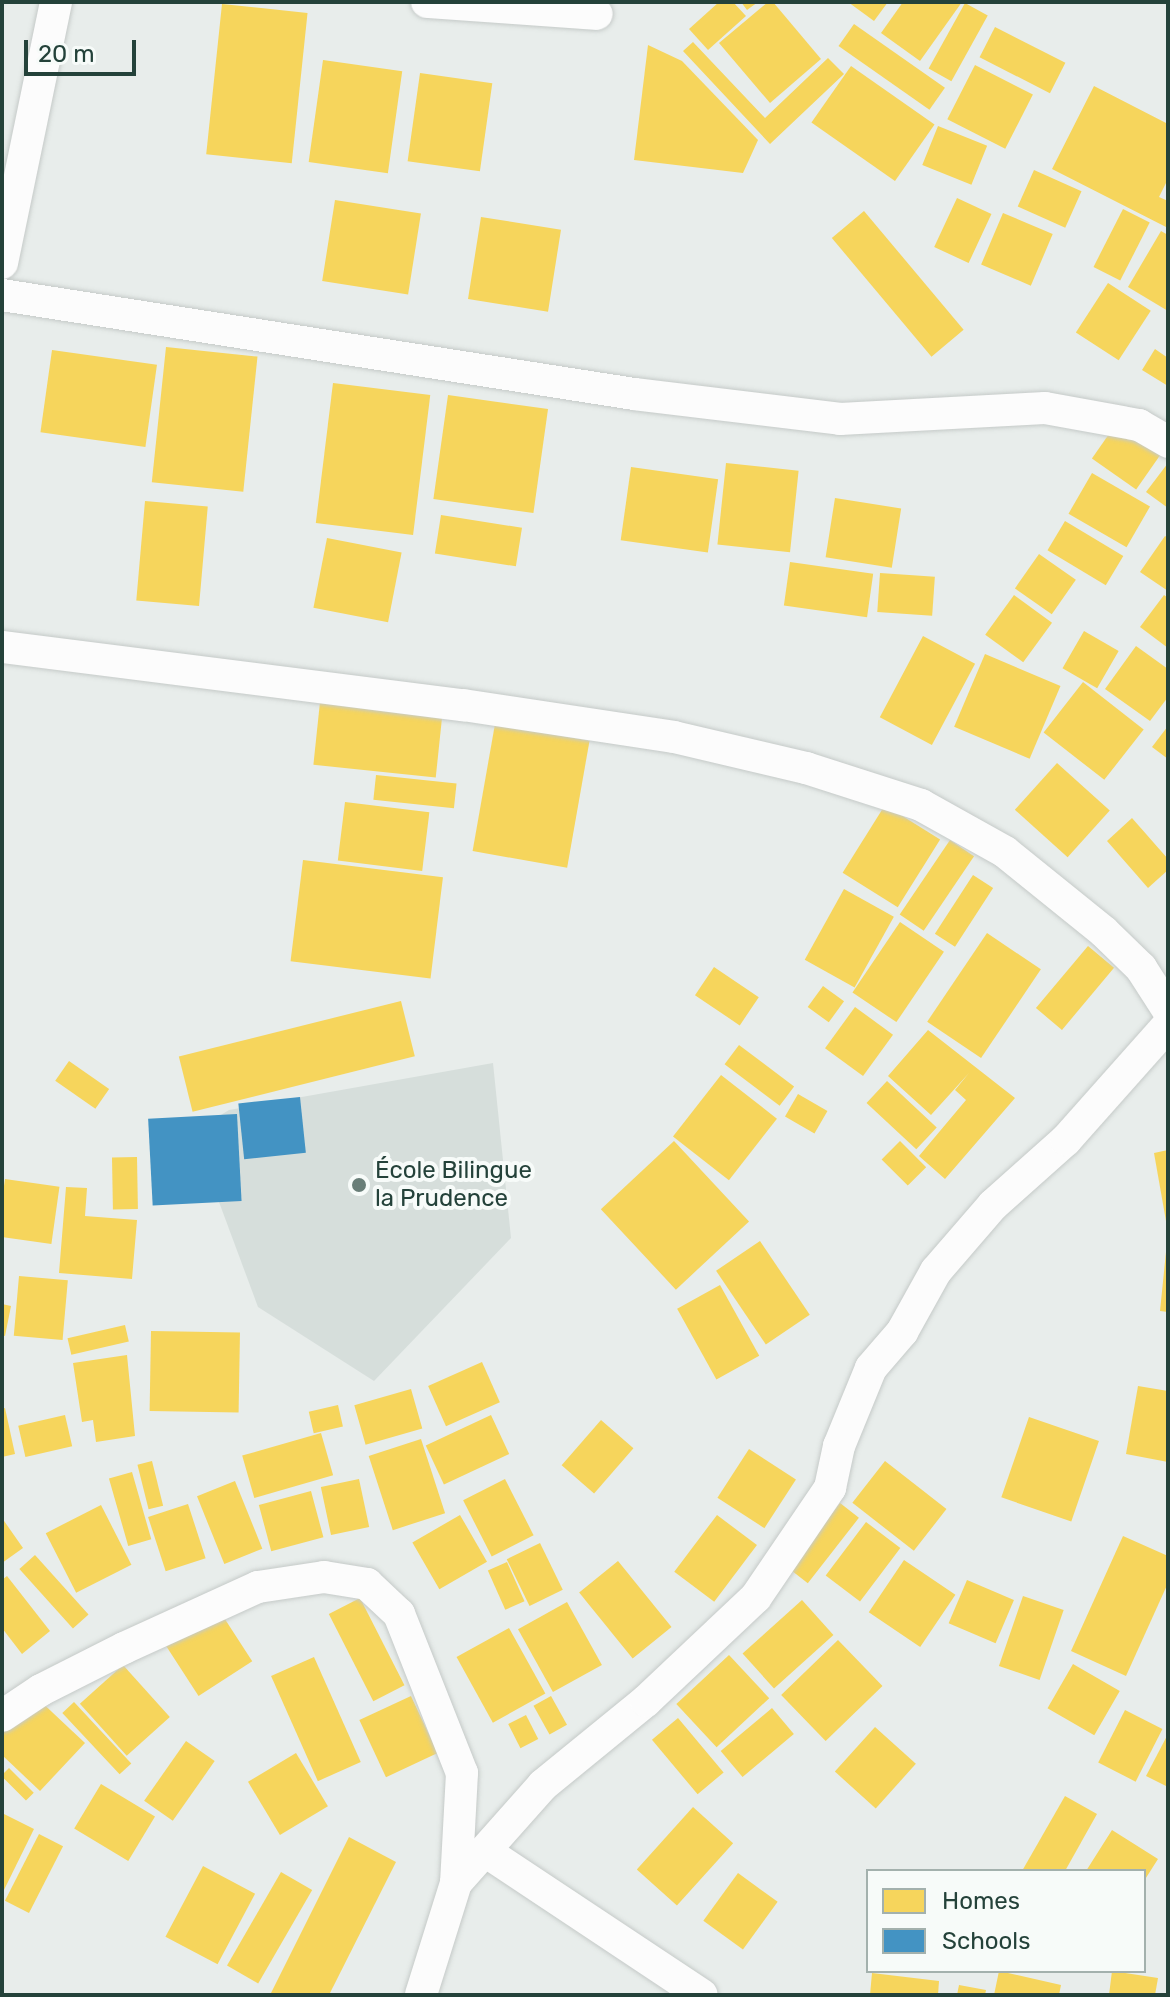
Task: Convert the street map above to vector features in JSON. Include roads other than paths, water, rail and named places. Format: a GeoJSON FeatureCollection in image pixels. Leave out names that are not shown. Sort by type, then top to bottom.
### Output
{"type":"FeatureCollection","features":[{"type":"Feature","properties":{"kind":"street"},"geometry":{"type":"LineString","coordinates":[[2,263],[56,2]]}},
{"type":"Feature","properties":{"kind":"street"},"geometry":{"type":"LineString","coordinates":[[427,2],[597,14]]}},
{"type":"Feature","properties":{"kind":"street"},"geometry":{"type":"LineString","coordinates":[[2,295],[618,391],[840,419],[1045,408],[1139,425],[1168,442]]}},
{"type":"Feature","properties":{"kind":"street"},"geometry":{"type":"LineString","coordinates":[[2,647],[463,705],[674,737],[806,768],[921,805],[1005,852],[1104,932],[1141,968],[1168,1010]]}},
{"type":"Feature","properties":{"kind":"street"},"geometry":{"type":"LineString","coordinates":[[456,1883],[543,1785],[646,1701],[756,1597],[830,1488],[839,1446],[871,1368],[902,1332],[936,1271],[993,1205],[1066,1140],[1168,1025]]}},
{"type":"Feature","properties":{"kind":"street"},"geometry":{"type":"LineString","coordinates":[[2,1716],[41,1690],[124,1648],[258,1587],[324,1577],[367,1584],[399,1614],[462,1773],[456,1883],[421,1995]]}},
{"type":"Feature","properties":{"kind":"street"},"geometry":{"type":"LineString","coordinates":[[485,1851],[702,1995]]}},
{"type":"Feature","properties":{"kind":"place","name":"École Bilingue la Prudence"},"geometry":{"type":"Point","coordinates":[359,1185]}}]}
